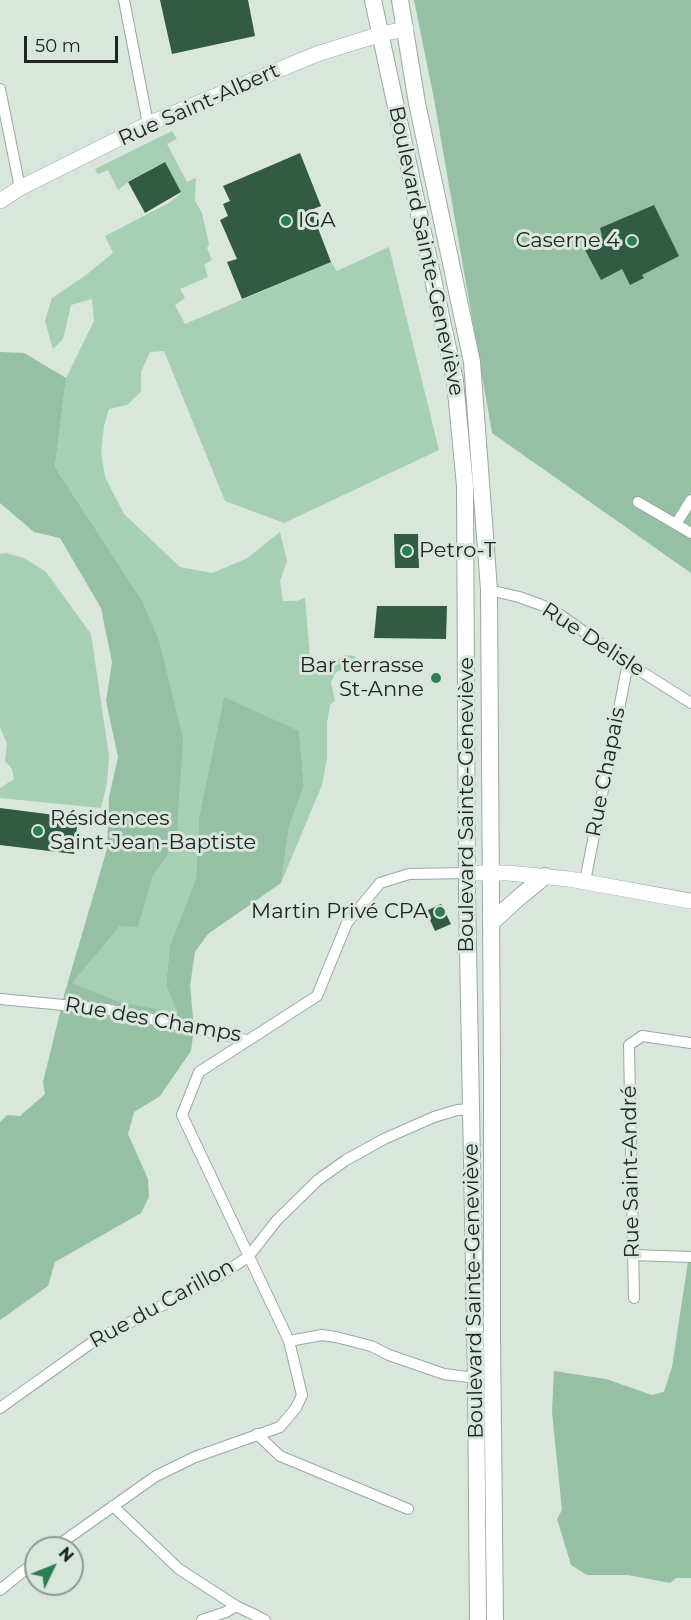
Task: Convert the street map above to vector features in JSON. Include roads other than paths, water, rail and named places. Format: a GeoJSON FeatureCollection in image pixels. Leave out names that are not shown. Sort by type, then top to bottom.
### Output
{"type":"FeatureCollection","features":[{"type":"Feature","properties":{"kind":"main road","name":"Boulevard Sainte-Geneviève"},"geometry":{"type":"LineString","coordinates":[[373,0],[456,381],[465,486],[467,873],[478,1620]]}},
{"type":"Feature","properties":{"kind":"main road","name":"Boulevard Sainte-Geneviève"},"geometry":{"type":"LineString","coordinates":[[400,0],[417,103],[472,362],[489,590],[495,1620]]}},
{"type":"Feature","properties":{"kind":"main road"},"geometry":{"type":"LineString","coordinates":[[491,923],[545,876]]}},
{"type":"Feature","properties":{"kind":"street"},"geometry":{"type":"LineString","coordinates":[[124,0],[148,124]]}},
{"type":"Feature","properties":{"kind":"street","name":"Rue Saint-Albert"},"geometry":{"type":"LineString","coordinates":[[0,201],[20,188],[148,124],[317,54],[381,34],[406,29]]}},
{"type":"Feature","properties":{"kind":"street"},"geometry":{"type":"LineString","coordinates":[[0,89],[20,188]]}},
{"type":"Feature","properties":{"kind":"street"},"geometry":{"type":"LineString","coordinates":[[676,524],[691,500]]}},
{"type":"Feature","properties":{"kind":"street"},"geometry":{"type":"LineString","coordinates":[[638,502],[691,533]]}},
{"type":"Feature","properties":{"kind":"street","name":"Rue Delisle"},"geometry":{"type":"LineString","coordinates":[[489,590],[544,606],[574,623],[628,663],[691,703]]}},
{"type":"Feature","properties":{"kind":"street","name":"Rue Chapais"},"geometry":{"type":"LineString","coordinates":[[585,881],[628,663]]}},
{"type":"Feature","properties":{"kind":"street","name":"Rue des Champs"},"geometry":{"type":"LineString","coordinates":[[0,999],[88,1005],[246,1040],[264,1031],[317,996],[346,923],[380,883],[409,874],[490,873],[545,876],[585,881],[691,901]]}},
{"type":"Feature","properties":{"kind":"street","name":"Rue Saint-André"},"geometry":{"type":"LineString","coordinates":[[634,1298],[629,1045],[642,1036],[691,1043]]}},
{"type":"Feature","properties":{"kind":"street"},"geometry":{"type":"LineString","coordinates":[[71,1536],[156,1476],[195,1456],[280,1427],[296,1408],[302,1395],[289,1341],[182,1115],[199,1072],[246,1040]]}},
{"type":"Feature","properties":{"kind":"street","name":"Rue du Carillon"},"geometry":{"type":"LineString","coordinates":[[0,1408],[94,1341],[219,1276],[248,1257],[278,1220],[318,1180],[346,1160],[384,1139],[434,1117],[457,1110],[471,1109]]}},
{"type":"Feature","properties":{"kind":"street"},"geometry":{"type":"LineString","coordinates":[[632,1256],[691,1257]]}},
{"type":"Feature","properties":{"kind":"street"},"geometry":{"type":"LineString","coordinates":[[289,1341],[322,1335],[336,1337],[371,1346],[389,1355],[444,1374],[476,1378]]}},
{"type":"Feature","properties":{"kind":"street"},"geometry":{"type":"LineString","coordinates":[[257,1434],[280,1456],[408,1509]]}},
{"type":"Feature","properties":{"kind":"street"},"geometry":{"type":"LineString","coordinates":[[113,1506],[179,1569],[236,1606],[265,1620]]}},
{"type":"Feature","properties":{"kind":"street"},"geometry":{"type":"LineString","coordinates":[[0,1590],[24,1571]]}},
{"type":"Feature","properties":{"kind":"street"},"geometry":{"type":"LineString","coordinates":[[202,1620],[236,1606]]}},
{"type":"Feature","properties":{"kind":"place","name":"IGA"},"geometry":{"type":"Point","coordinates":[286,221]}},
{"type":"Feature","properties":{"kind":"place","name":"Caserne 4"},"geometry":{"type":"Point","coordinates":[632,241]}},
{"type":"Feature","properties":{"kind":"place","name":"Petro-T"},"geometry":{"type":"Point","coordinates":[407,551]}},
{"type":"Feature","properties":{"kind":"place","name":"Bar terrasse St-Anne"},"geometry":{"type":"Point","coordinates":[436,678]}},
{"type":"Feature","properties":{"kind":"place","name":"Résidences Saint-Jean-Baptiste"},"geometry":{"type":"Point","coordinates":[38,831]}},
{"type":"Feature","properties":{"kind":"place","name":"Martin Privé CPA"},"geometry":{"type":"Point","coordinates":[440,912]}}]}
